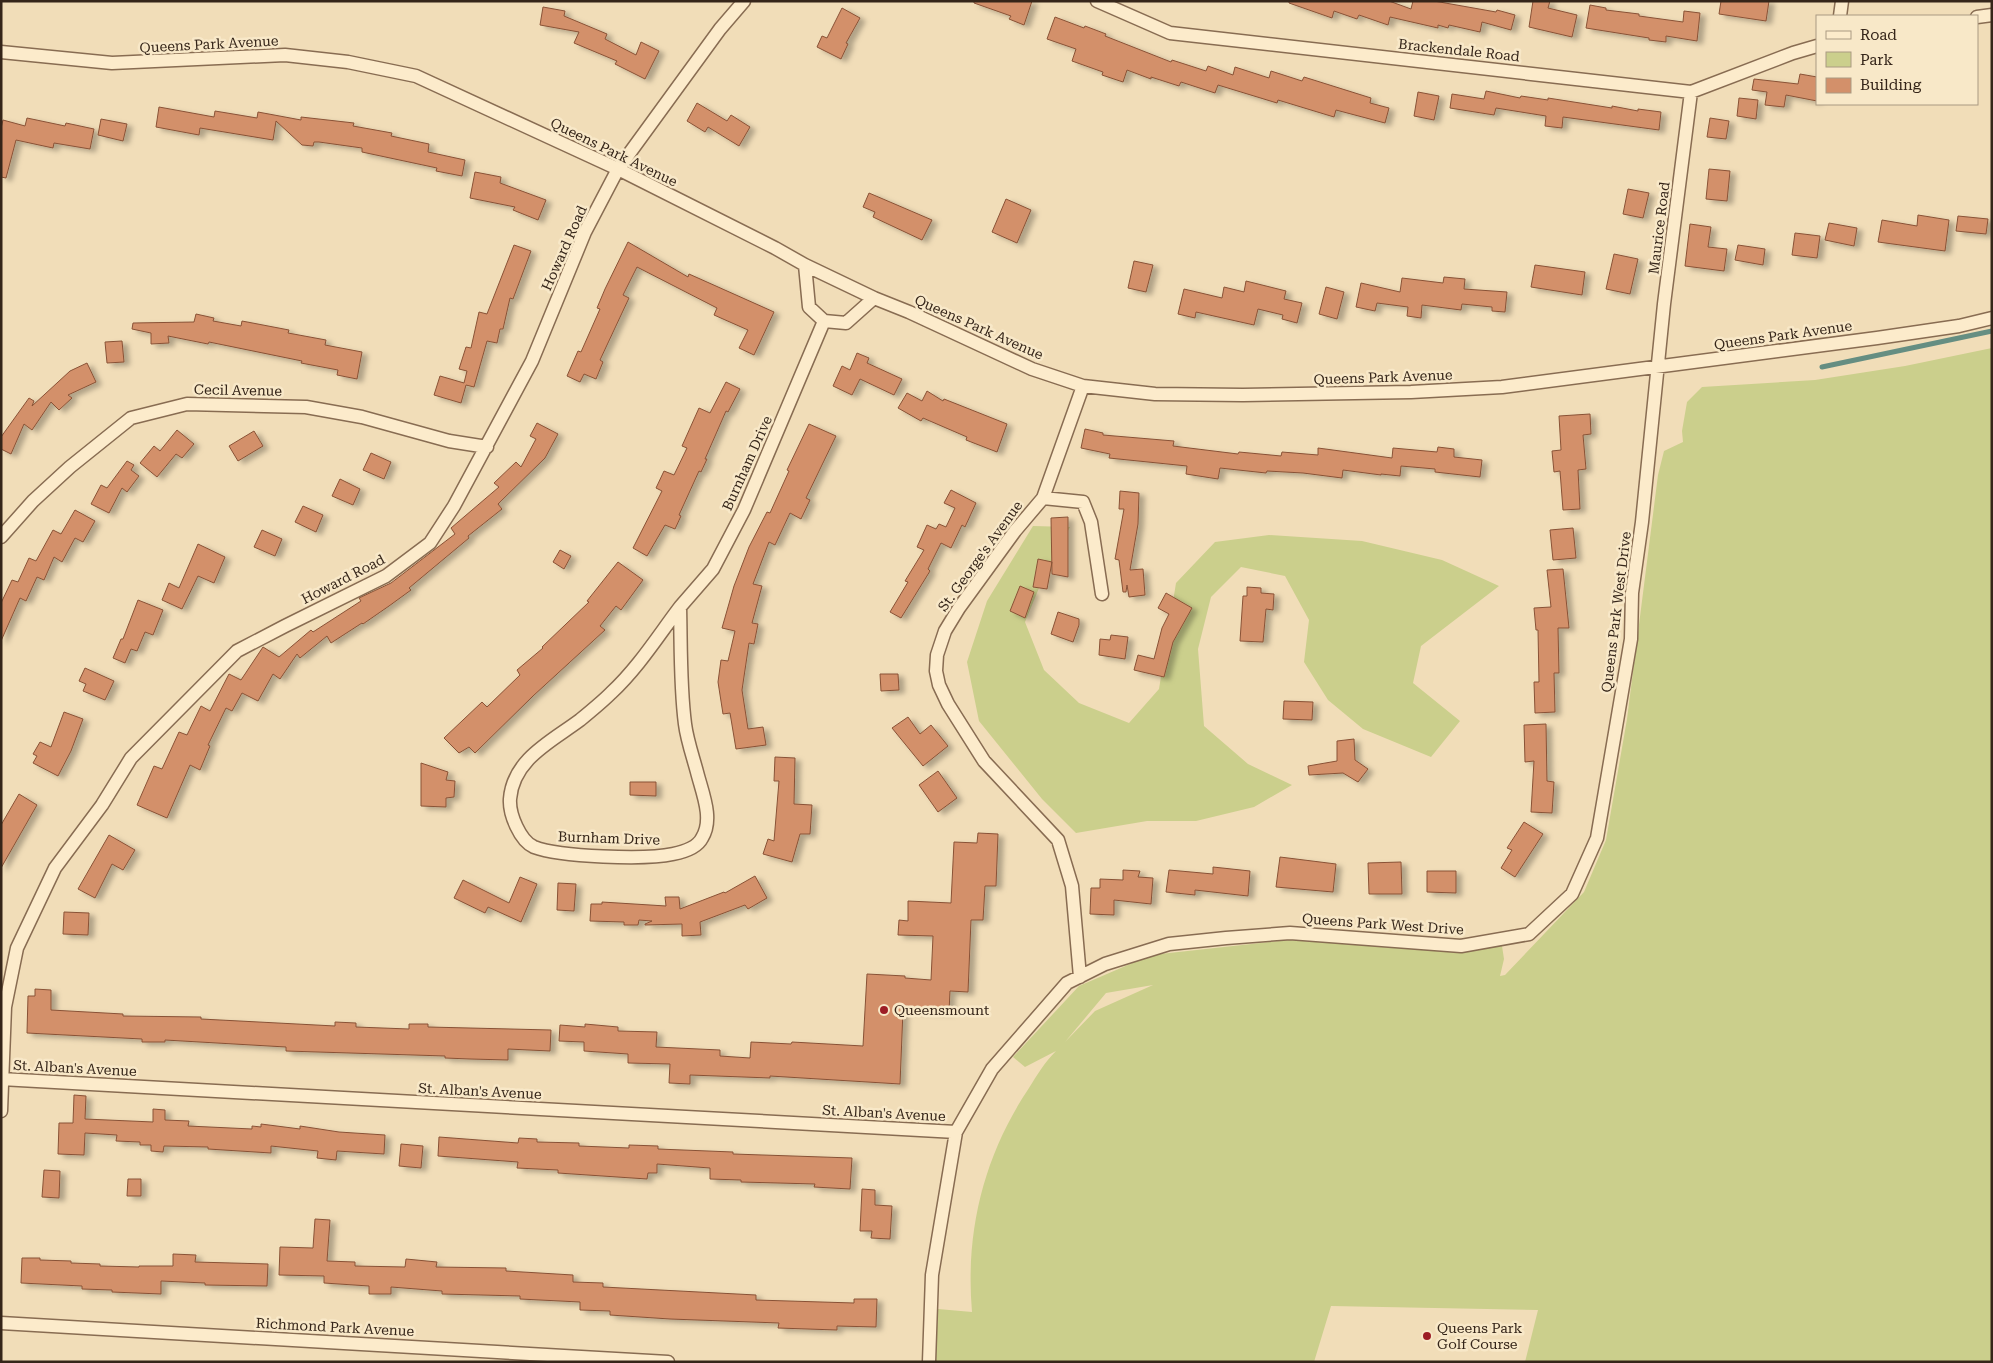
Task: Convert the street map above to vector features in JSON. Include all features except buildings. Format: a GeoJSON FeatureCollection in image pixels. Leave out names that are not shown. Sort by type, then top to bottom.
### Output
{"type":"FeatureCollection","features":[{"type":"Feature","properties":{"kind":"street","name":"Howard Road"},"geometry":{"type":"LineString","coordinates":[[1,1111],[5,1008],[17,948],[55,868],[102,805],[131,758],[237,651],[386,576],[430,543],[454,506],[532,361],[585,232],[618,170],[720,29],[744,1]]}},
{"type":"Feature","properties":{"kind":"street","name":"Brackendale Road"},"geometry":{"type":"LineString","coordinates":[[1097,1],[1170,33],[1691,92],[1793,53],[1816,46]]}},
{"type":"Feature","properties":{"kind":"street"},"geometry":{"type":"LineString","coordinates":[[1840,15],[1842,1]]}},
{"type":"Feature","properties":{"kind":"street"},"geometry":{"type":"LineString","coordinates":[[1978,17],[1992,15]]}},
{"type":"Feature","properties":{"kind":"street","name":"Queens Park Avenue"},"geometry":{"type":"LineString","coordinates":[[1,52],[112,63],[285,55],[348,62],[416,76],[495,111],[618,170],[874,298],[909,312],[1032,369],[1084,386],[1156,394],[1243,395],[1411,392],[1502,388],[1950,327],[1992,318]]}},
{"type":"Feature","properties":{"kind":"street","name":"Maurice Road"},"geometry":{"type":"LineString","coordinates":[[1657,368],[1691,92]]}},
{"type":"Feature","properties":{"kind":"street"},"geometry":{"type":"LineString","coordinates":[[805,265],[808,307],[824,322],[846,323],[874,298]]}},
{"type":"Feature","properties":{"kind":"street","name":"Burnham Drive"},"geometry":{"type":"LineString","coordinates":[[680,607],[685,725],[705,800],[707,822],[702,839],[691,849],[673,854],[649,856],[560,854],[532,847],[518,831],[510,810],[513,784],[521,768],[556,735],[579,720],[612,692],[636,666],[680,607],[713,569],[744,510],[824,322]]}},
{"type":"Feature","properties":{"kind":"street","name":"Queens Park West Drive"},"geometry":{"type":"LineString","coordinates":[[929,1362],[932,1275],[956,1132],[992,1069],[1067,983],[1105,964],[1169,944],[1290,933],[1461,946],[1529,934],[1572,894],[1597,838],[1616,733],[1630,639],[1632,593],[1642,522],[1657,368]]}},
{"type":"Feature","properties":{"kind":"street","name":"St. George's Avenue"},"geometry":{"type":"LineString","coordinates":[[1080,976],[1072,886],[1058,840],[984,761],[948,704],[939,685],[936,671],[937,655],[945,631],[959,608],[1015,531],[1043,498],[1084,386]]}},
{"type":"Feature","properties":{"kind":"street","name":"Cecil Avenue"},"geometry":{"type":"LineString","coordinates":[[1,537],[33,501],[100,442],[131,418],[187,404],[306,407],[362,417],[449,441],[487,447]]}},
{"type":"Feature","properties":{"kind":"street"},"geometry":{"type":"LineString","coordinates":[[1043,498],[1083,502],[1091,522],[1102,594]]}},
{"type":"Feature","properties":{"kind":"street","name":"St. Alban's Avenue"},"geometry":{"type":"LineString","coordinates":[[2,1079],[956,1132]]}},
{"type":"Feature","properties":{"kind":"street","name":"Richmond Park Avenue"},"geometry":{"type":"LineString","coordinates":[[1,1323],[668,1362]]}},
{"type":"Feature","properties":{"kind":"green space"},"geometry":{"type":"Polygon","coordinates":[[[1992,348],[1992,1362],[1525,1362],[1538,1310],[1331,1306],[1314,1362],[935,1362],[938,1309],[972,1312],[972,1252],[975,1223],[989,1167],[1013,1114],[1041,1069],[1056,1051],[1025,1067],[1013,1057],[1079,986],[1151,955],[1289,940],[1458,952],[1502,946],[1504,959],[1500,976],[1505,975],[1584,892],[1606,840],[1627,719],[1658,475],[1664,451],[1683,442],[1682,431],[1687,402],[1702,387],[1815,380],[1905,366],[1992,348]],[[1153,985],[1106,993],[1065,1042],[1095,1011],[1153,985]]]}},
{"type":"Feature","properties":{"kind":"green space"},"geometry":{"type":"Polygon","coordinates":[[[1033,526],[1070,527],[1046,571],[1025,622],[1044,670],[1079,703],[1129,723],[1159,689],[1176,583],[1215,542],[1269,535],[1362,541],[1442,560],[1499,586],[1421,646],[1413,683],[1460,721],[1431,757],[1363,729],[1328,700],[1304,662],[1309,620],[1285,576],[1241,567],[1211,597],[1198,649],[1204,726],[1248,764],[1292,785],[1254,807],[1196,821],[1147,821],[1076,833],[1042,799],[979,721],[967,662],[987,601],[1033,526]]]}},
{"type":"Feature","properties":{"kind":"waterway"},"geometry":{"type":"LineString","coordinates":[[1822,367],[1992,331]]}},
{"type":"Feature","properties":{"kind":"place","name":"Queensmount"},"geometry":{"type":"Point","coordinates":[884,1010]}},
{"type":"Feature","properties":{"kind":"place","name":"Queens Park Golf Course"},"geometry":{"type":"Point","coordinates":[1427,1336]}}]}
